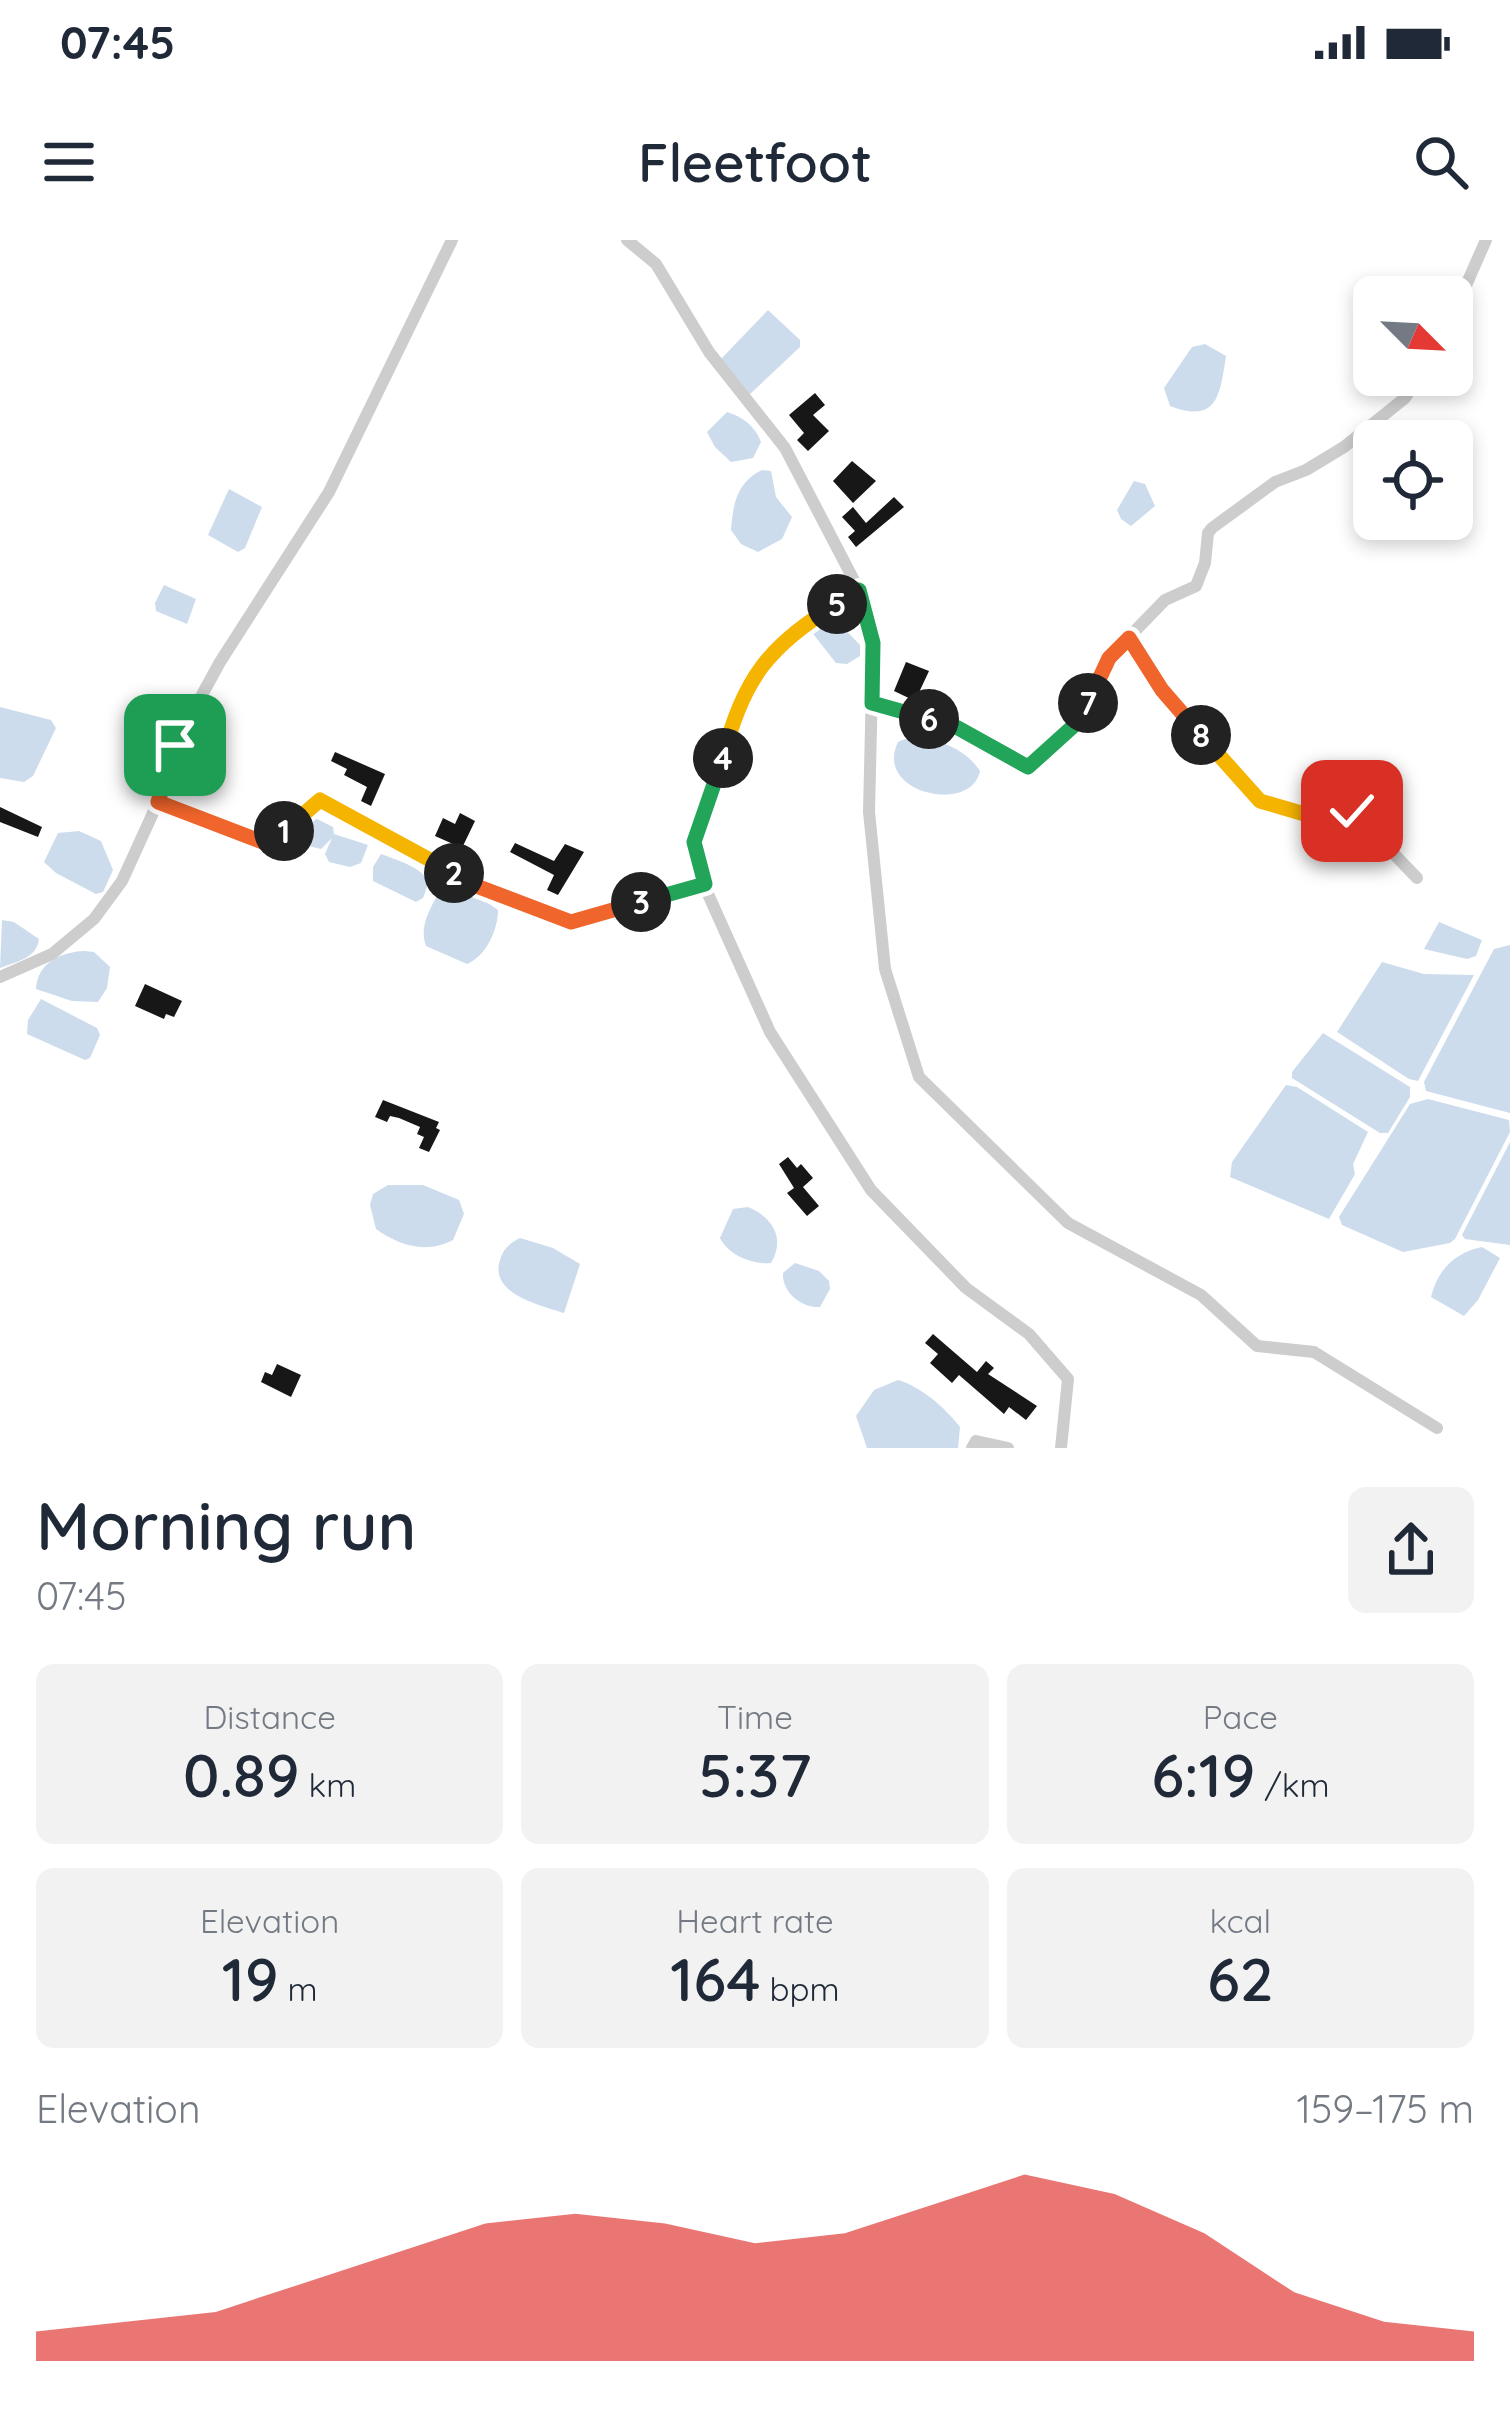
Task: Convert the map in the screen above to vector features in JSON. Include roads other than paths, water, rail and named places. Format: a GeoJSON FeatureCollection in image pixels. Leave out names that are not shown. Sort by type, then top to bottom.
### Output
{"type":"FeatureCollection","features":[{"type":"Feature","properties":{"kind":"street"},"geometry":{"type":"LineString","coordinates":[[0,977],[52,954],[94,919],[122,881],[158,802],[175,745],[220,662],[329,493],[452,240]]}},
{"type":"Feature","properties":{"kind":"street"},"geometry":{"type":"LineString","coordinates":[[627,240],[656,264],[710,352],[785,448],[859,590],[873,643],[869,812],[885,969],[920,1077],[1068,1223],[1201,1295],[1257,1346],[1315,1352],[1437,1428]]}},
{"type":"Feature","properties":{"kind":"street"},"geometry":{"type":"LineString","coordinates":[[1470,276],[1486,240]]}},
{"type":"Feature","properties":{"kind":"street"},"geometry":{"type":"LineString","coordinates":[[872,703],[958,728],[1028,767],[1079,721],[1109,658],[1165,600],[1201,580],[1212,527],[1275,482],[1344,447],[1406,396]]}},
{"type":"Feature","properties":{"kind":"street"},"geometry":{"type":"LineString","coordinates":[[859,590],[784,638],[759,668],[743,696],[694,842],[705,884],[770,1032],[871,1190],[966,1288],[1029,1334],[1068,1378],[1061,1448]]}},
{"type":"Feature","properties":{"kind":"street"},"geometry":{"type":"LineString","coordinates":[[1129,638],[1162,690],[1260,801],[1318,818],[1352,811],[1394,837],[1391,851],[1417,878]]}},
{"type":"Feature","properties":{"kind":"street"},"geometry":{"type":"LineString","coordinates":[[158,802],[268,844],[320,800],[479,887],[571,922],[705,884]]}},
{"type":"Feature","properties":{"kind":"street"},"geometry":{"type":"LineString","coordinates":[[972,1448],[976,1441],[1008,1448]]}},
{"type":"Feature","properties":{"kind":"water"},"geometry":{"type":"Polygon","coordinates":[[[768,310],[800,340],[800,347],[748,396],[720,360],[768,310]]]}},
{"type":"Feature","properties":{"kind":"water"},"geometry":{"type":"Polygon","coordinates":[[[1205,344],[1226,356],[1213,403],[1198,411],[1170,406],[1164,388],[1192,347],[1205,344]]]}},
{"type":"Feature","properties":{"kind":"water"},"geometry":{"type":"Polygon","coordinates":[[[727,412],[748,423],[758,436],[761,442],[753,458],[731,462],[715,447],[707,432],[727,412]]]}},
{"type":"Feature","properties":{"kind":"water"},"geometry":{"type":"Polygon","coordinates":[[[762,470],[771,471],[776,497],[792,517],[782,539],[758,552],[741,544],[731,530],[738,495],[762,470]]]}},
{"type":"Feature","properties":{"kind":"water"},"geometry":{"type":"Polygon","coordinates":[[[1134,481],[1145,484],[1155,506],[1131,526],[1117,510],[1134,481]]]}},
{"type":"Feature","properties":{"kind":"water"},"geometry":{"type":"Polygon","coordinates":[[[229,489],[262,507],[245,548],[238,552],[208,535],[229,489]]]}},
{"type":"Feature","properties":{"kind":"water"},"geometry":{"type":"Polygon","coordinates":[[[164,585],[196,599],[187,624],[156,611],[164,585]]]}},
{"type":"Feature","properties":{"kind":"water"},"geometry":{"type":"Polygon","coordinates":[[[826,615],[860,645],[860,656],[847,664],[836,663],[810,630],[826,615]]]}},
{"type":"Feature","properties":{"kind":"water"},"geometry":{"type":"Polygon","coordinates":[[[0,707],[51,720],[56,728],[33,776],[24,782],[0,778],[0,707]]]}},
{"type":"Feature","properties":{"kind":"water"},"geometry":{"type":"Polygon","coordinates":[[[910,737],[958,750],[980,771],[973,784],[944,795],[911,785],[899,774],[894,760],[898,742],[910,737]]]}},
{"type":"Feature","properties":{"kind":"water"},"geometry":{"type":"Polygon","coordinates":[[[309,815],[333,827],[334,834],[368,845],[361,863],[350,867],[329,862],[325,854],[332,838],[321,849],[288,841],[309,815]]]}},
{"type":"Feature","properties":{"kind":"water"},"geometry":{"type":"Polygon","coordinates":[[[79,831],[101,841],[113,870],[103,892],[96,894],[44,862],[58,833],[79,831]]]}},
{"type":"Feature","properties":{"kind":"water"},"geometry":{"type":"Polygon","coordinates":[[[381,854],[407,864],[429,881],[423,898],[416,902],[373,881],[373,867],[381,854]]]}},
{"type":"Feature","properties":{"kind":"water"},"geometry":{"type":"Polygon","coordinates":[[[471,891],[498,910],[490,942],[467,964],[426,946],[424,938],[426,918],[439,892],[471,891]]]}},
{"type":"Feature","properties":{"kind":"water"},"geometry":{"type":"Polygon","coordinates":[[[2,920],[14,922],[39,939],[30,955],[0,968],[2,920]]]}},
{"type":"Feature","properties":{"kind":"water"},"geometry":{"type":"Polygon","coordinates":[[[1439,922],[1482,940],[1476,956],[1467,959],[1424,949],[1439,922]]]}},
{"type":"Feature","properties":{"kind":"water"},"geometry":{"type":"Polygon","coordinates":[[[1510,945],[1510,1113],[1426,1091],[1424,1082],[1494,949],[1510,945]]]}},
{"type":"Feature","properties":{"kind":"water"},"geometry":{"type":"Polygon","coordinates":[[[94,952],[110,967],[107,988],[98,1002],[72,1001],[36,989],[41,972],[52,961],[94,952]]]}},
{"type":"Feature","properties":{"kind":"water"},"geometry":{"type":"Polygon","coordinates":[[[1382,962],[1424,974],[1474,975],[1418,1081],[1337,1032],[1382,962]]]}},
{"type":"Feature","properties":{"kind":"water"},"geometry":{"type":"Polygon","coordinates":[[[41,999],[97,1028],[100,1035],[90,1058],[85,1060],[27,1034],[28,1020],[41,999]]]}},
{"type":"Feature","properties":{"kind":"water"},"geometry":{"type":"Polygon","coordinates":[[[1323,1033],[1410,1087],[1410,1097],[1388,1133],[1380,1133],[1292,1078],[1323,1033]]]}},
{"type":"Feature","properties":{"kind":"water"},"geometry":{"type":"Polygon","coordinates":[[[1286,1085],[1297,1087],[1368,1132],[1353,1164],[1355,1174],[1329,1219],[1230,1177],[1232,1162],[1286,1085]]]}},
{"type":"Feature","properties":{"kind":"water"},"geometry":{"type":"Polygon","coordinates":[[[1428,1099],[1509,1120],[1510,1132],[1455,1239],[1403,1252],[1342,1225],[1339,1217],[1410,1104],[1428,1099]]]}},
{"type":"Feature","properties":{"kind":"water"},"geometry":{"type":"Polygon","coordinates":[[[1510,1142],[1510,1245],[1465,1239],[1462,1235],[1510,1142]]]}},
{"type":"Feature","properties":{"kind":"water"},"geometry":{"type":"Polygon","coordinates":[[[388,1185],[423,1185],[459,1200],[464,1214],[453,1240],[433,1247],[413,1246],[376,1229],[370,1205],[373,1194],[388,1185]]]}},
{"type":"Feature","properties":{"kind":"water"},"geometry":{"type":"Polygon","coordinates":[[[748,1207],[774,1229],[777,1245],[771,1263],[742,1258],[720,1238],[733,1209],[748,1207]]]}},
{"type":"Feature","properties":{"kind":"water"},"geometry":{"type":"Polygon","coordinates":[[[520,1238],[553,1248],[580,1264],[564,1313],[530,1302],[502,1282],[501,1256],[520,1238]]]}},
{"type":"Feature","properties":{"kind":"water"},"geometry":{"type":"Polygon","coordinates":[[[1482,1247],[1500,1258],[1464,1316],[1431,1297],[1449,1264],[1482,1247]]]}},
{"type":"Feature","properties":{"kind":"water"},"geometry":{"type":"Polygon","coordinates":[[[795,1263],[819,1271],[829,1281],[820,1307],[800,1302],[786,1287],[783,1273],[795,1263]]]}},
{"type":"Feature","properties":{"kind":"water"},"geometry":{"type":"Polygon","coordinates":[[[898,1380],[924,1393],[954,1420],[960,1427],[958,1448],[867,1448],[856,1416],[874,1390],[898,1380]]]}}]}
